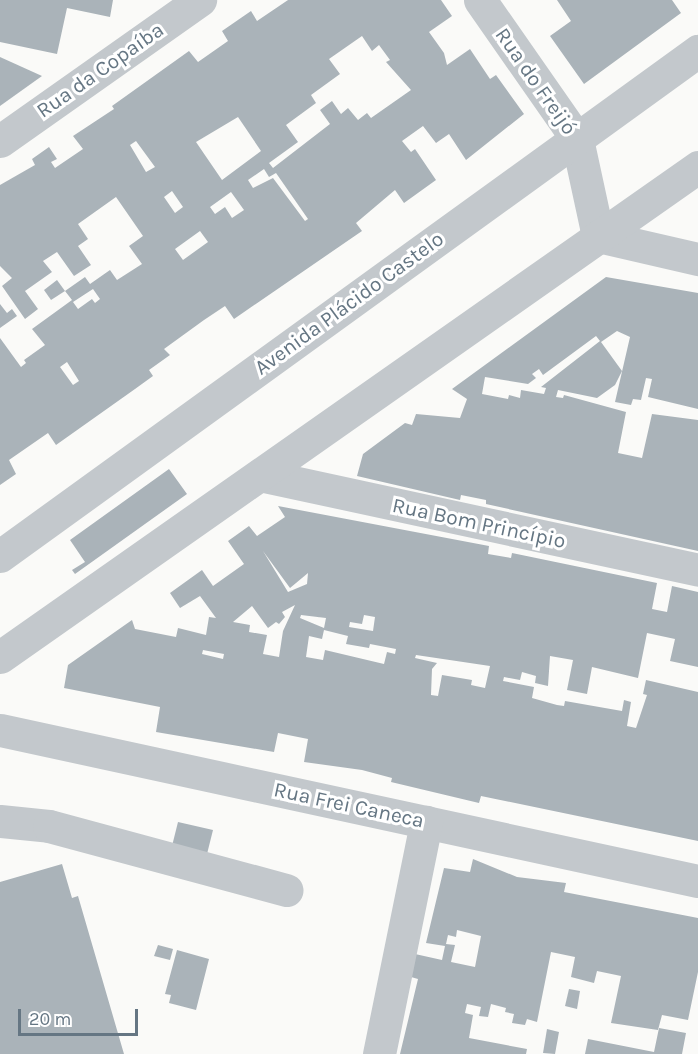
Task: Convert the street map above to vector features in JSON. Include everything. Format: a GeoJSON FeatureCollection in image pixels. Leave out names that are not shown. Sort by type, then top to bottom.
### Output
{"type":"FeatureCollection","features":[{"type":"Feature","properties":{"kind":"street"},"geometry":{"type":"LineString","coordinates":[[145,38],[152,0]]}},
{"type":"Feature","properties":{"kind":"street","name":"Rua da Copaíba"},"geometry":{"type":"LineString","coordinates":[[0,141],[200,0]]}},
{"type":"Feature","properties":{"kind":"street","name":"Rua do Freijó"},"geometry":{"type":"LineString","coordinates":[[480,0],[577,139],[598,236]]}},
{"type":"Feature","properties":{"kind":"street","name":"Avenida Plácido Castelo"},"geometry":{"type":"LineString","coordinates":[[0,556],[698,51]]}},
{"type":"Feature","properties":{"kind":"street"},"geometry":{"type":"LineString","coordinates":[[0,657],[698,166]]}},
{"type":"Feature","properties":{"kind":"street"},"geometry":{"type":"LineString","coordinates":[[598,236],[698,259]]}},
{"type":"Feature","properties":{"kind":"street","name":"Rua Bom Princípio"},"geometry":{"type":"LineString","coordinates":[[260,475],[698,570]]}},
{"type":"Feature","properties":{"kind":"street","name":"Rua Frei Caneca"},"geometry":{"type":"LineString","coordinates":[[0,730],[698,881]]}},
{"type":"Feature","properties":{"kind":"street"},"geometry":{"type":"LineString","coordinates":[[0,821],[49,826],[287,890]]}},
{"type":"Feature","properties":{"kind":"street"},"geometry":{"type":"LineString","coordinates":[[379,1054],[426,822]]}},
{"type":"Feature","properties":{"kind":"building"},"geometry":{"type":"Polygon","coordinates":[[[0,0],[113,0],[110,17],[67,8],[57,54],[0,42],[0,0]]]}},
{"type":"Feature","properties":{"kind":"building"},"geometry":{"type":"Polygon","coordinates":[[[288,0],[441,0],[452,16],[429,32],[444,53],[447,65],[470,49],[490,79],[496,75],[524,114],[466,160],[449,134],[436,143],[423,126],[402,141],[411,152],[415,149],[436,180],[404,203],[395,190],[356,223],[362,231],[234,319],[225,306],[204,320],[164,349],[170,355],[149,370],[153,376],[135,389],[56,445],[48,433],[9,460],[16,474],[0,485],[0,338],[21,367],[26,363],[24,360],[45,345],[32,329],[72,300],[65,291],[85,277],[90,284],[110,270],[117,280],[142,264],[129,246],[143,236],[116,197],[78,224],[88,239],[78,246],[91,265],[74,276],[57,252],[43,261],[52,272],[25,291],[38,309],[25,319],[2,286],[12,278],[0,266],[0,185],[35,165],[32,159],[49,147],[57,159],[51,162],[55,168],[83,149],[73,136],[114,109],[112,106],[189,51],[198,62],[228,41],[222,31],[251,11],[257,21],[288,0]],[[362,36],[329,59],[340,74],[311,95],[316,103],[286,125],[298,142],[269,163],[273,168],[330,124],[320,110],[332,101],[341,114],[348,108],[358,120],[367,113],[371,118],[411,90],[386,62],[390,60],[379,45],[372,51],[362,36]],[[238,117],[196,142],[222,180],[261,151],[238,117]],[[136,141],[130,145],[146,172],[155,167],[136,141]],[[264,169],[248,180],[253,188],[273,178],[305,221],[308,219],[276,173],[269,177],[264,169]],[[172,191],[164,197],[175,213],[183,207],[172,191]],[[231,192],[210,207],[215,214],[225,207],[232,218],[244,210],[231,192]],[[200,231],[175,249],[183,260],[208,242],[200,231]],[[93,289],[73,302],[78,309],[92,299],[95,303],[100,299],[93,289]],[[67,362],[60,367],[73,385],[79,381],[67,362]]]}},
{"type":"Feature","properties":{"kind":"building"},"geometry":{"type":"Polygon","coordinates":[[[557,0],[672,0],[681,13],[584,84],[550,36],[571,21],[557,0]]]}},
{"type":"Feature","properties":{"kind":"building"},"geometry":{"type":"Polygon","coordinates":[[[0,57],[42,76],[0,106],[0,57]]]}},
{"type":"Feature","properties":{"kind":"building"},"geometry":{"type":"Polygon","coordinates":[[[606,277],[698,293],[698,409],[648,397],[652,379],[646,378],[641,400],[633,399],[631,405],[615,402],[630,337],[617,331],[601,342],[622,371],[615,385],[597,398],[558,390],[556,397],[563,398],[564,395],[626,412],[618,453],[642,458],[652,414],[698,420],[698,551],[486,504],[486,500],[461,495],[460,500],[357,476],[363,454],[405,423],[412,425],[416,414],[460,418],[467,399],[452,389],[606,277]],[[596,336],[543,375],[539,369],[532,374],[536,378],[528,384],[485,377],[482,394],[508,399],[509,395],[520,398],[521,390],[544,394],[546,388],[541,387],[600,341],[596,336]]]}},
{"type":"Feature","properties":{"kind":"building"},"geometry":{"type":"Polygon","coordinates":[[[57,280],[65,291],[51,300],[44,290],[57,280]]]}},
{"type":"Feature","properties":{"kind":"building"},"geometry":{"type":"Polygon","coordinates":[[[0,304],[7,313],[12,309],[17,316],[0,328],[0,304]]]}},
{"type":"Feature","properties":{"kind":"building"},"geometry":{"type":"Polygon","coordinates":[[[169,469],[187,494],[75,574],[72,570],[85,562],[70,540],[169,469]]]}},
{"type":"Feature","properties":{"kind":"building"},"geometry":{"type":"Polygon","coordinates":[[[278,506],[489,546],[488,554],[511,558],[512,553],[657,583],[652,609],[667,612],[672,586],[698,592],[698,667],[670,661],[675,639],[647,633],[638,678],[592,667],[587,694],[567,690],[573,660],[550,656],[548,686],[535,683],[536,676],[522,672],[520,680],[504,677],[503,681],[534,687],[532,698],[557,705],[564,706],[565,701],[622,711],[624,700],[631,702],[627,726],[636,728],[647,695],[643,694],[646,680],[698,692],[698,841],[481,796],[479,803],[391,782],[392,778],[362,770],[304,762],[308,739],[278,733],[274,752],[156,732],[160,707],[64,688],[68,665],[132,620],[135,629],[176,637],[178,628],[206,635],[209,617],[216,618],[200,596],[180,608],[170,593],[202,570],[213,586],[244,564],[228,541],[249,526],[257,536],[285,517],[278,506]],[[263,551],[288,592],[307,584],[308,573],[290,588],[263,551]],[[295,605],[282,612],[285,617],[279,624],[276,622],[268,628],[252,606],[233,622],[250,625],[249,632],[267,635],[263,654],[279,657],[283,631],[295,605]],[[301,615],[300,618],[324,628],[326,618],[301,615]],[[364,615],[362,624],[350,622],[349,627],[373,631],[375,617],[364,615]],[[324,630],[322,639],[309,636],[306,657],[323,660],[325,650],[384,664],[387,652],[395,654],[396,649],[370,644],[369,648],[346,644],[348,636],[324,630]],[[203,650],[202,654],[223,659],[224,654],[203,650]],[[416,655],[415,658],[437,663],[432,669],[431,695],[438,696],[442,675],[472,680],[471,685],[485,688],[490,666],[416,655]]]}},
{"type":"Feature","properties":{"kind":"building"},"geometry":{"type":"Polygon","coordinates":[[[178,822],[213,830],[207,854],[172,846],[178,822]]]}},
{"type":"Feature","properties":{"kind":"building"},"geometry":{"type":"Polygon","coordinates":[[[473,859],[517,877],[566,883],[564,892],[698,918],[698,972],[688,1020],[662,1015],[658,1030],[611,1023],[621,976],[597,971],[594,983],[571,977],[575,957],[551,952],[537,1022],[527,1019],[525,1025],[512,1023],[514,1014],[505,1012],[506,1008],[491,1004],[488,1017],[479,1016],[481,1007],[467,1004],[465,1013],[473,1015],[469,1038],[527,1049],[526,1054],[400,1054],[418,979],[411,977],[415,954],[442,960],[445,946],[426,943],[444,868],[470,872],[473,859]],[[457,930],[456,937],[448,935],[446,944],[455,945],[451,962],[475,967],[481,936],[457,930]]]}},
{"type":"Feature","properties":{"kind":"building"},"geometry":{"type":"Polygon","coordinates":[[[62,864],[72,898],[78,896],[124,1054],[0,1054],[0,882],[62,864]]]}},
{"type":"Feature","properties":{"kind":"building"},"geometry":{"type":"Polygon","coordinates":[[[158,945],[173,949],[170,960],[154,956],[158,945]]]}},
{"type":"Feature","properties":{"kind":"building"},"geometry":{"type":"Polygon","coordinates":[[[177,950],[209,959],[196,1010],[169,1003],[171,995],[165,994],[177,950]]]}},
{"type":"Feature","properties":{"kind":"building"},"geometry":{"type":"Polygon","coordinates":[[[569,989],[580,991],[577,1009],[565,1006],[569,989]]]}},
{"type":"Feature","properties":{"kind":"building"},"geometry":{"type":"Polygon","coordinates":[[[659,1028],[686,1033],[682,1054],[585,1054],[588,1039],[654,1052],[659,1028]]]}},
{"type":"Feature","properties":{"kind":"building"},"geometry":{"type":"Polygon","coordinates":[[[547,1029],[559,1032],[555,1054],[543,1053],[547,1029]]]}}]}
